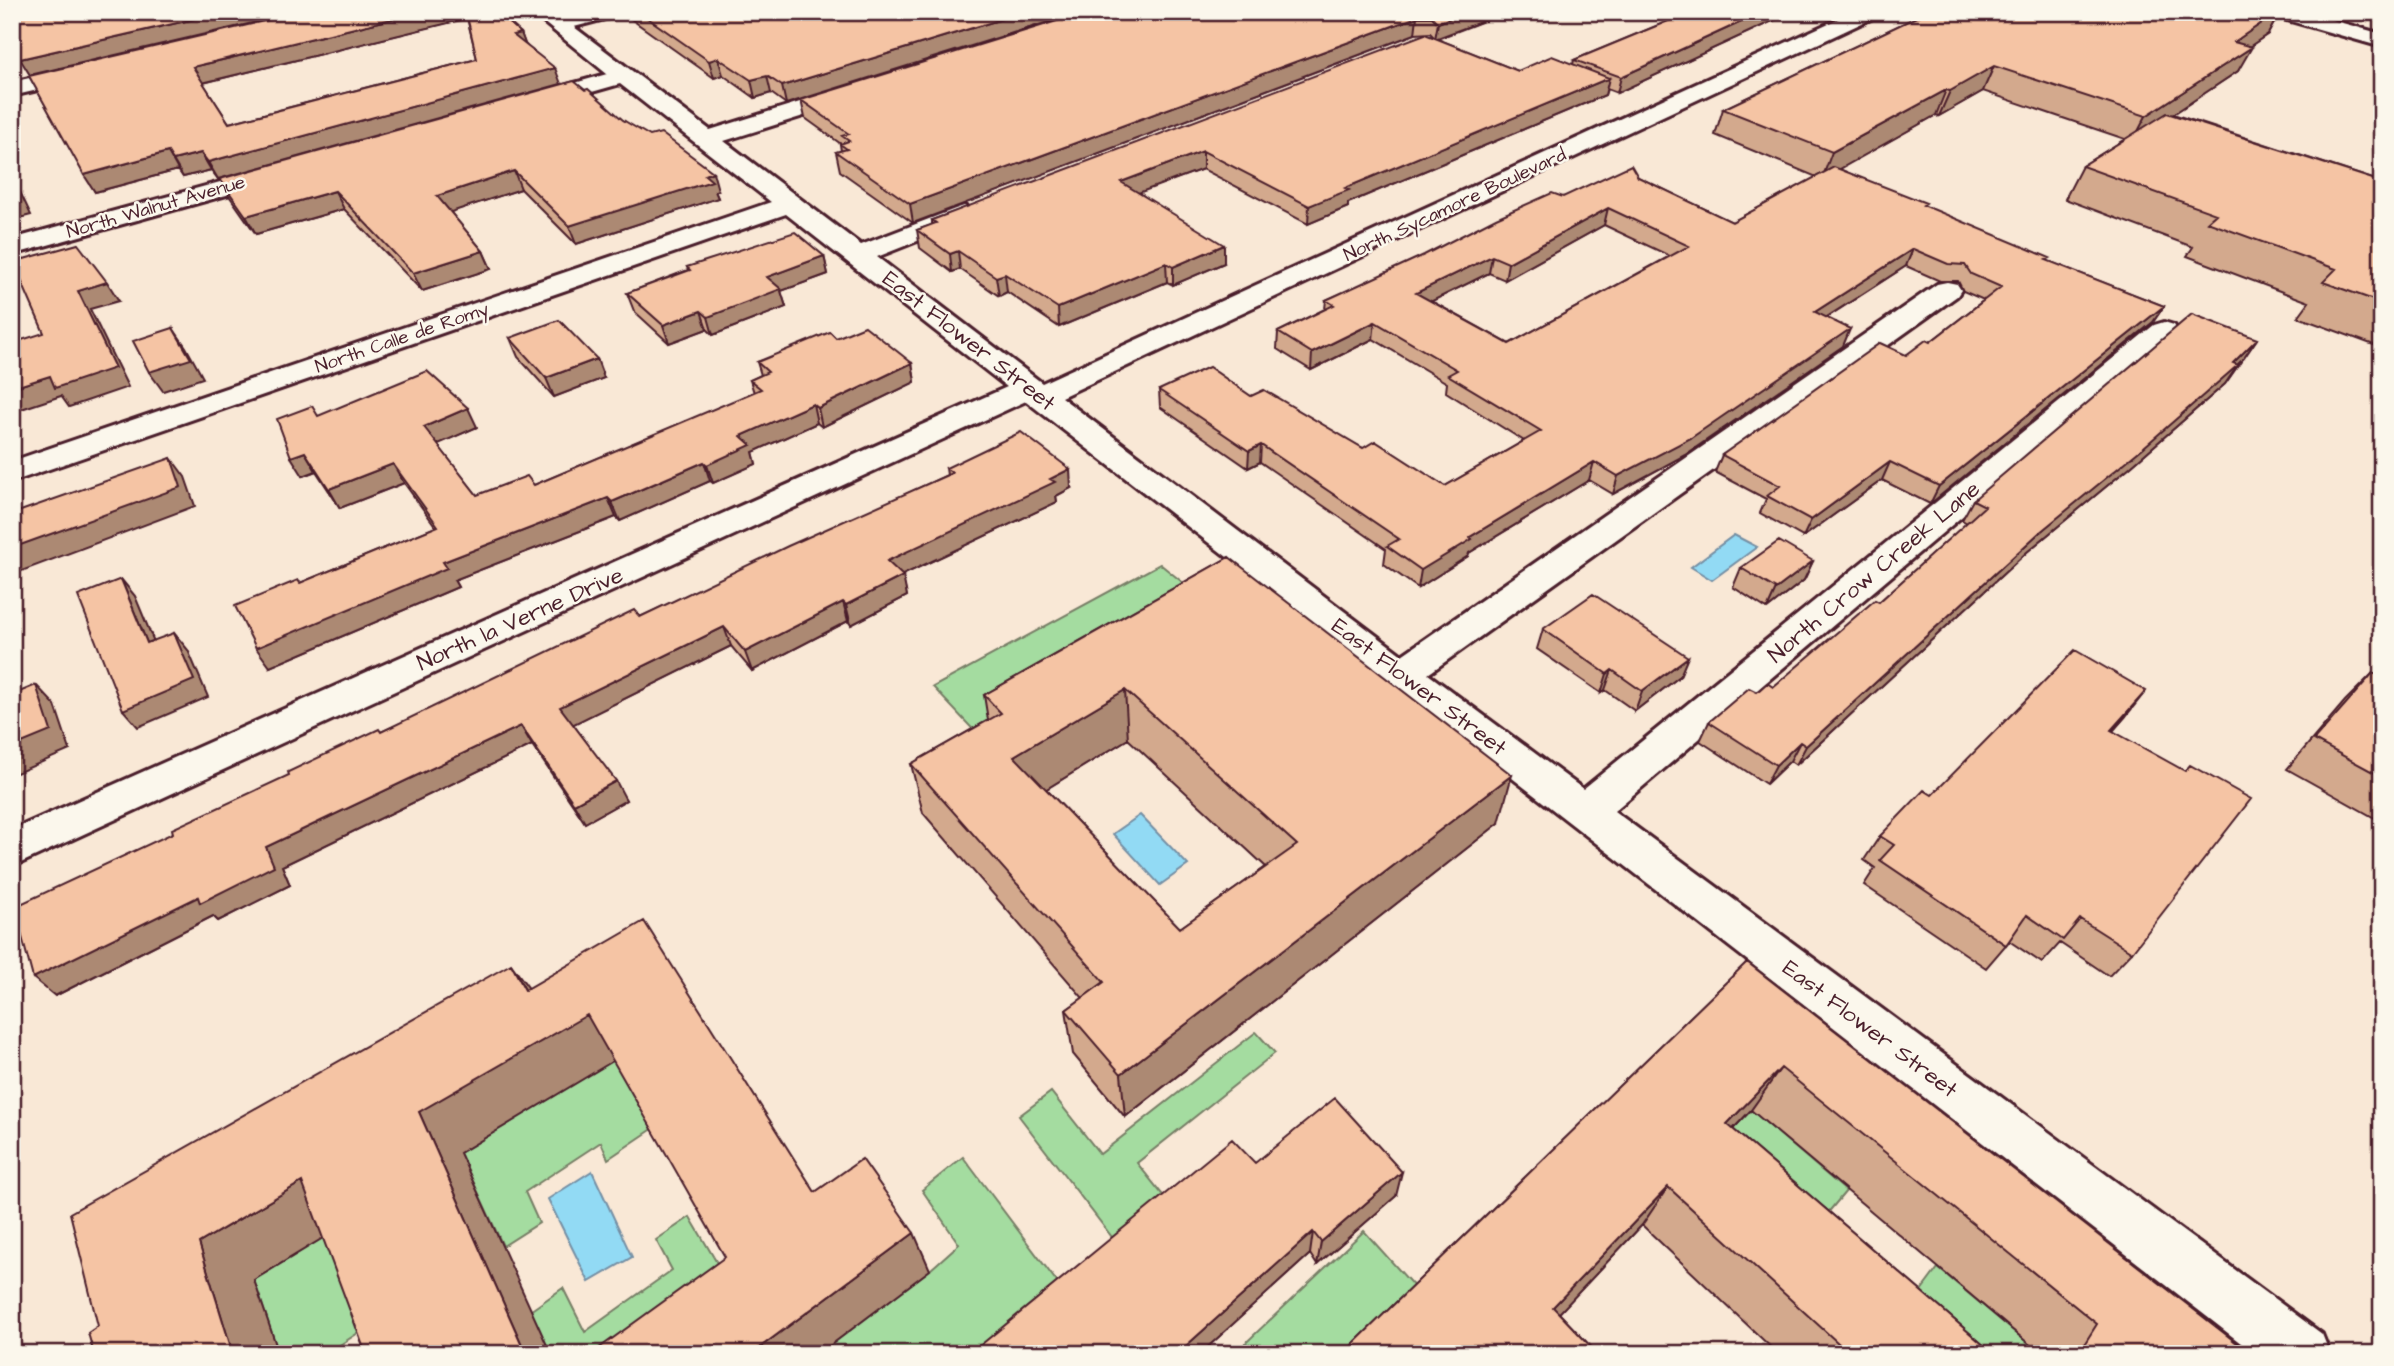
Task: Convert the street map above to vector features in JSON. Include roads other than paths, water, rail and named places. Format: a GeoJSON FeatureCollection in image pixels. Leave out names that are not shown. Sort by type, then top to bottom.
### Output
{"type":"FeatureCollection","features":[{"type":"Feature","properties":{"kind":"street"},"geometry":{"type":"LineString","coordinates":[[550,19],[609,12]]}},
{"type":"Feature","properties":{"kind":"street","name":"North Sycamore Boulevard"},"geometry":{"type":"LineString","coordinates":[[1034,393],[1870,12]]}},
{"type":"Feature","properties":{"kind":"street"},"geometry":{"type":"LineString","coordinates":[[2280,12],[2382,41]]}},
{"type":"Feature","properties":{"kind":"street"},"geometry":{"type":"LineString","coordinates":[[2326,12],[2382,28]]}},
{"type":"Feature","properties":{"kind":"street","name":"East Flower Street"},"geometry":{"type":"LineString","coordinates":[[550,19],[1332,622],[2302,1354]]}},
{"type":"Feature","properties":{"kind":"street"},"geometry":{"type":"LineString","coordinates":[[12,89],[104,68]]}},
{"type":"Feature","properties":{"kind":"street"},"geometry":{"type":"LineString","coordinates":[[508,108],[624,76]]}},
{"type":"Feature","properties":{"kind":"street"},"geometry":{"type":"LineString","coordinates":[[706,139],[876,86]]}},
{"type":"Feature","properties":{"kind":"street","name":"North Walnut Avenue"},"geometry":{"type":"LineString","coordinates":[[12,247],[298,167]]}},
{"type":"Feature","properties":{"kind":"street","name":"North Calle de Romy"},"geometry":{"type":"LineString","coordinates":[[12,472],[792,203]]}},
{"type":"Feature","properties":{"kind":"street"},"geometry":{"type":"LineString","coordinates":[[859,255],[989,205]]}},
{"type":"Feature","properties":{"kind":"street"},"geometry":{"type":"LineString","coordinates":[[1403,673],[1948,290]]}},
{"type":"Feature","properties":{"kind":"street","name":"North Crow Creek Lane"},"geometry":{"type":"LineString","coordinates":[[1584,812],[2164,331]]}},
{"type":"Feature","properties":{"kind":"street","name":"North la Verne Drive"},"geometry":{"type":"LineString","coordinates":[[12,849],[1034,393]]}},
{"type":"Feature","properties":{"kind":"water"},"geometry":{"type":"Polygon","coordinates":[[[1734,535],[1757,547],[1712,580],[1691,567],[1734,535]]]}},
{"type":"Feature","properties":{"kind":"water"},"geometry":{"type":"Polygon","coordinates":[[[1140,815],[1188,865],[1160,885],[1113,834],[1140,815]]]}},
{"type":"Feature","properties":{"kind":"water"},"geometry":{"type":"Polygon","coordinates":[[[592,1171],[632,1257],[589,1282],[548,1199],[592,1171]]]}}]}
